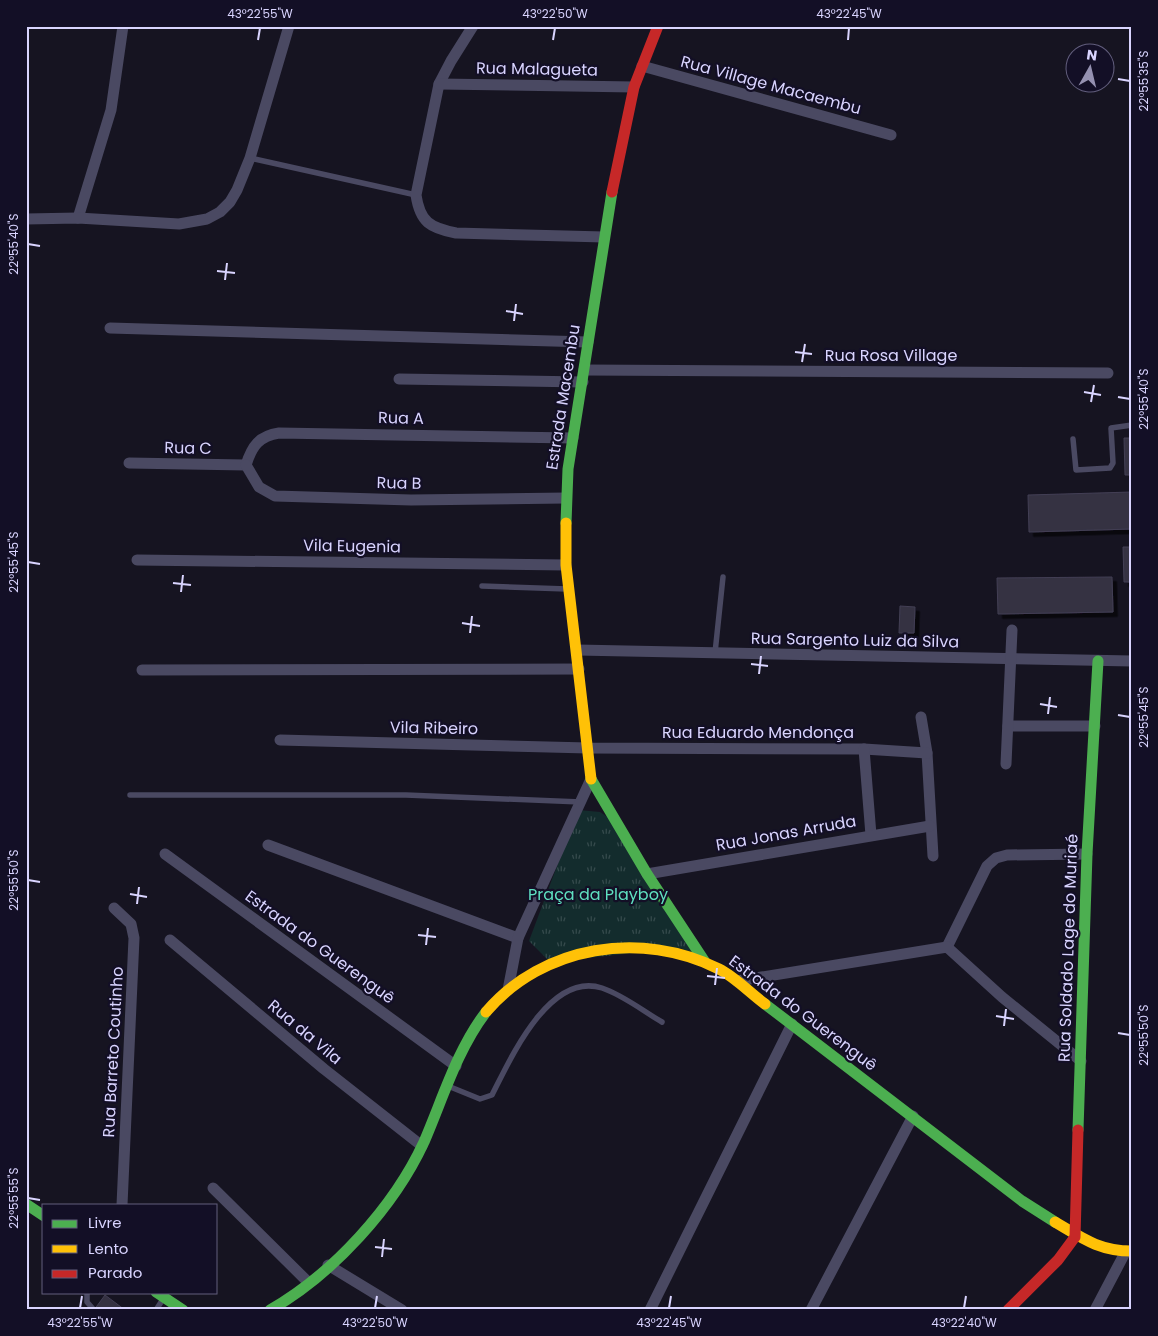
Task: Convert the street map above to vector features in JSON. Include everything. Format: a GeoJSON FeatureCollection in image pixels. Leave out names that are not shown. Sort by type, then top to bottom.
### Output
{"type":"FeatureCollection","features":[{"type":"Feature","properties":{"kind":"street"},"geometry":{"type":"LineString","coordinates":[[78,218],[111,110],[123,26]]}},
{"type":"Feature","properties":{"kind":"street"},"geometry":{"type":"LineString","coordinates":[[26,219],[78,218],[178,224],[207,219],[220,212],[230,202],[237,190],[250,158],[289,26]]}},
{"type":"Feature","properties":{"kind":"street"},"geometry":{"type":"LineString","coordinates":[[473,26],[439,84],[416,195],[419,213],[440,230],[456,233],[604,237]]}},
{"type":"Feature","properties":{"kind":"street","name":"Estrada Macembu"},"geometry":{"type":"LineString","coordinates":[[658,26],[634,87],[604,237],[573,438],[566,498],[566,565],[591,779],[648,874],[705,962]]}},
{"type":"Feature","properties":{"kind":"street","name":"Rua Village Macaembu"},"geometry":{"type":"LineString","coordinates":[[642,66],[891,135]]}},
{"type":"Feature","properties":{"kind":"street","name":"Rua Malagueta"},"geometry":{"type":"LineString","coordinates":[[439,84],[634,87]]}},
{"type":"Feature","properties":{"kind":"street"},"geometry":{"type":"LineString","coordinates":[[110,328],[588,342]]}},
{"type":"Feature","properties":{"kind":"street","name":"Rua Rosa Village"},"geometry":{"type":"LineString","coordinates":[[399,379],[1108,373]]}},
{"type":"Feature","properties":{"kind":"street","name":"Rua A"},"geometry":{"type":"LineString","coordinates":[[246,465],[250,452],[261,438],[279,432],[573,438]]}},
{"type":"Feature","properties":{"kind":"street","name":"Rua C"},"geometry":{"type":"LineString","coordinates":[[129,464],[246,465]]}},
{"type":"Feature","properties":{"kind":"street","name":"Rua B"},"geometry":{"type":"LineString","coordinates":[[246,465],[259,487],[275,496],[411,500],[566,498]]}},
{"type":"Feature","properties":{"kind":"street","name":"Vila Eugenia"},"geometry":{"type":"LineString","coordinates":[[137,560],[566,565]]}},
{"type":"Feature","properties":{"kind":"street"},"geometry":{"type":"LineString","coordinates":[[1006,764],[1009,660],[1012,630]]}},
{"type":"Feature","properties":{"kind":"street","name":"Rua Sargento Luiz da Silva"},"geometry":{"type":"LineString","coordinates":[[576,650],[1132,661]]}},
{"type":"Feature","properties":{"kind":"street","name":"Rua Soldado Lage do Muriaé"},"geometry":{"type":"LineString","coordinates":[[1075,1236],[1086,854],[1098,661]]}},
{"type":"Feature","properties":{"kind":"street"},"geometry":{"type":"LineString","coordinates":[[142,670],[579,669]]}},
{"type":"Feature","properties":{"kind":"street"},"geometry":{"type":"LineString","coordinates":[[921,717],[927,753],[933,856]]}},
{"type":"Feature","properties":{"kind":"street"},"geometry":{"type":"LineString","coordinates":[[1008,726],[1095,726]]}},
{"type":"Feature","properties":{"kind":"street","name":"Vila Ribeiro"},"geometry":{"type":"LineString","coordinates":[[280,740],[588,748]]}},
{"type":"Feature","properties":{"kind":"street","name":"Rua Eduardo Mendonça"},"geometry":{"type":"LineString","coordinates":[[588,748],[864,749],[927,753]]}},
{"type":"Feature","properties":{"kind":"street"},"geometry":{"type":"LineString","coordinates":[[864,749],[870,835]]}},
{"type":"Feature","properties":{"kind":"street","name":"Estrada Macembu"},"geometry":{"type":"LineString","coordinates":[[508,990],[518,938],[591,779]]}},
{"type":"Feature","properties":{"kind":"street","name":"Rua Jonas Arruda"},"geometry":{"type":"LineString","coordinates":[[648,874],[930,826]]}},
{"type":"Feature","properties":{"kind":"street"},"geometry":{"type":"LineString","coordinates":[[268,845],[518,938]]}},
{"type":"Feature","properties":{"kind":"street","name":"Estrada do Guerenguê"},"geometry":{"type":"LineString","coordinates":[[165,854],[456,1066]]}},
{"type":"Feature","properties":{"kind":"street"},"geometry":{"type":"LineString","coordinates":[[947,947],[987,866],[996,858],[1007,855],[1086,854]]}},
{"type":"Feature","properties":{"kind":"street","name":"Rua Barreto Coutinho"},"geometry":{"type":"LineString","coordinates":[[114,908],[131,924],[134,938],[122,1204]]}},
{"type":"Feature","properties":{"kind":"street","name":"Rua da Vila"},"geometry":{"type":"LineString","coordinates":[[170,940],[324,1069],[422,1146]]}},
{"type":"Feature","properties":{"kind":"street","name":"Estrada do Guerenguê"},"geometry":{"type":"LineString","coordinates":[[276,1308],[309,1283],[386,1205],[402,1183],[422,1146],[456,1066],[482,1019],[508,990],[547,964],[592,949],[612,946],[633,945],[659,949],[705,962],[737,981],[1022,1201],[1075,1236],[1100,1247],[1129,1251]]}},
{"type":"Feature","properties":{"kind":"street"},"geometry":{"type":"LineString","coordinates":[[737,981],[947,947]]}},
{"type":"Feature","properties":{"kind":"street"},"geometry":{"type":"LineString","coordinates":[[947,947],[1002,997],[1081,1061]]}},
{"type":"Feature","properties":{"kind":"street"},"geometry":{"type":"LineString","coordinates":[[650,1310],[792,1024]]}},
{"type":"Feature","properties":{"kind":"street"},"geometry":{"type":"LineString","coordinates":[[811,1310],[913,1116]]}},
{"type":"Feature","properties":{"kind":"street"},"geometry":{"type":"LineString","coordinates":[[213,1188],[309,1283]]}},
{"type":"Feature","properties":{"kind":"street"},"geometry":{"type":"LineString","coordinates":[[26,1204],[42,1215]]}},
{"type":"Feature","properties":{"kind":"street"},"geometry":{"type":"LineString","coordinates":[[1008,1310],[1058,1260],[1075,1236]]}},
{"type":"Feature","properties":{"kind":"street"},"geometry":{"type":"LineString","coordinates":[[1095,1310],[1129,1251]]}},
{"type":"Feature","properties":{"kind":"street"},"geometry":{"type":"LineString","coordinates":[[328,1265],[402,1310]]}},
{"type":"Feature","properties":{"kind":"street"},"geometry":{"type":"LineString","coordinates":[[160,1295],[182,1310]]}},
{"type":"Feature","properties":{"kind":"lane"},"geometry":{"type":"LineString","coordinates":[[250,158],[416,195]]}},
{"type":"Feature","properties":{"kind":"lane"},"geometry":{"type":"LineString","coordinates":[[1073,439],[1076,470],[1110,468],[1113,463],[1111,428],[1132,425]]}},
{"type":"Feature","properties":{"kind":"lane"},"geometry":{"type":"LineString","coordinates":[[715,653],[723,577]]}},
{"type":"Feature","properties":{"kind":"lane"},"geometry":{"type":"LineString","coordinates":[[482,586],[569,589]]}},
{"type":"Feature","properties":{"kind":"lane"},"geometry":{"type":"LineString","coordinates":[[130,795],[406,795],[581,802]]}},
{"type":"Feature","properties":{"kind":"lane"},"geometry":{"type":"LineString","coordinates":[[448,1086],[480,1099],[492,1095],[515,1050],[542,1010],[552,1000],[585,986],[600,987],[662,1022]]}},
{"type":"Feature","properties":{"kind":"lane"},"geometry":{"type":"LineString","coordinates":[[88,1294],[87,1302],[94,1310]]}},
{"type":"Feature","properties":{"kind":"lane"},"geometry":{"type":"LineString","coordinates":[[156,1310],[160,1295]]}},
{"type":"Feature","properties":{"kind":"green space","name":"Praça da Playboy"},"geometry":{"type":"Polygon","coordinates":[[[578,810],[600,812],[609,818],[694,954],[680,948],[550,962],[529,941],[578,810]]]}},
{"type":"Feature","properties":{"kind":"building"},"geometry":{"type":"Polygon","coordinates":[[[1124,438],[1132,438],[1132,475],[1125,475],[1124,438]]]}},
{"type":"Feature","properties":{"kind":"building"},"geometry":{"type":"Polygon","coordinates":[[[1132,492],[1132,529],[1029,532],[1028,495],[1132,492]]]}},
{"type":"Feature","properties":{"kind":"building"},"geometry":{"type":"Polygon","coordinates":[[[1123,547],[1132,547],[1132,582],[1124,582],[1123,547]]]}},
{"type":"Feature","properties":{"kind":"building"},"geometry":{"type":"Polygon","coordinates":[[[1112,577],[1113,612],[998,614],[997,578],[1112,577]]]}},
{"type":"Feature","properties":{"kind":"building"},"geometry":{"type":"Polygon","coordinates":[[[900,606],[915,607],[914,633],[899,633],[900,606]]]}},
{"type":"Feature","properties":{"kind":"building"},"geometry":{"type":"Polygon","coordinates":[[[105,1295],[125,1310],[94,1310],[105,1295]]]}},
{"type":"Feature","properties":{"kind":"traffic: fast"},"geometry":{"type":"LineString","coordinates":[[566,523],[568,469],[612,192]]}},
{"type":"Feature","properties":{"kind":"traffic: fast"},"geometry":{"type":"LineString","coordinates":[[1078,1130],[1087,854],[1098,661]]}},
{"type":"Feature","properties":{"kind":"traffic: fast"},"geometry":{"type":"LineString","coordinates":[[591,779],[647,874],[705,962]]}},
{"type":"Feature","properties":{"kind":"traffic: fast"},"geometry":{"type":"LineString","coordinates":[[765,1004],[1022,1201],[1055,1222]]}},
{"type":"Feature","properties":{"kind":"traffic: fast"},"geometry":{"type":"LineString","coordinates":[[270,1310],[316,1278],[339,1258],[379,1214],[396,1191],[424,1142],[451,1075],[467,1042],[486,1012]]}},
{"type":"Feature","properties":{"kind":"traffic: fast"},"geometry":{"type":"LineString","coordinates":[[26,1204],[42,1215]]}},
{"type":"Feature","properties":{"kind":"traffic: fast"},"geometry":{"type":"LineString","coordinates":[[159,1294],[183,1310]]}},
{"type":"Feature","properties":{"kind":"traffic: slow"},"geometry":{"type":"LineString","coordinates":[[566,523],[566,565],[591,779]]}},
{"type":"Feature","properties":{"kind":"traffic: slow"},"geometry":{"type":"LineString","coordinates":[[486,1012],[509,989],[536,972],[564,959],[595,951],[626,948],[658,950],[689,957],[719,969],[765,1004]]}},
{"type":"Feature","properties":{"kind":"traffic: slow"},"geometry":{"type":"LineString","coordinates":[[1055,1222],[1100,1246],[1132,1251]]}},
{"type":"Feature","properties":{"kind":"traffic: jam"},"geometry":{"type":"LineString","coordinates":[[612,192],[634,87],[658,26]]}},
{"type":"Feature","properties":{"kind":"traffic: jam"},"geometry":{"type":"LineString","coordinates":[[1008,1310],[1058,1260],[1075,1237],[1078,1130]]}}]}
